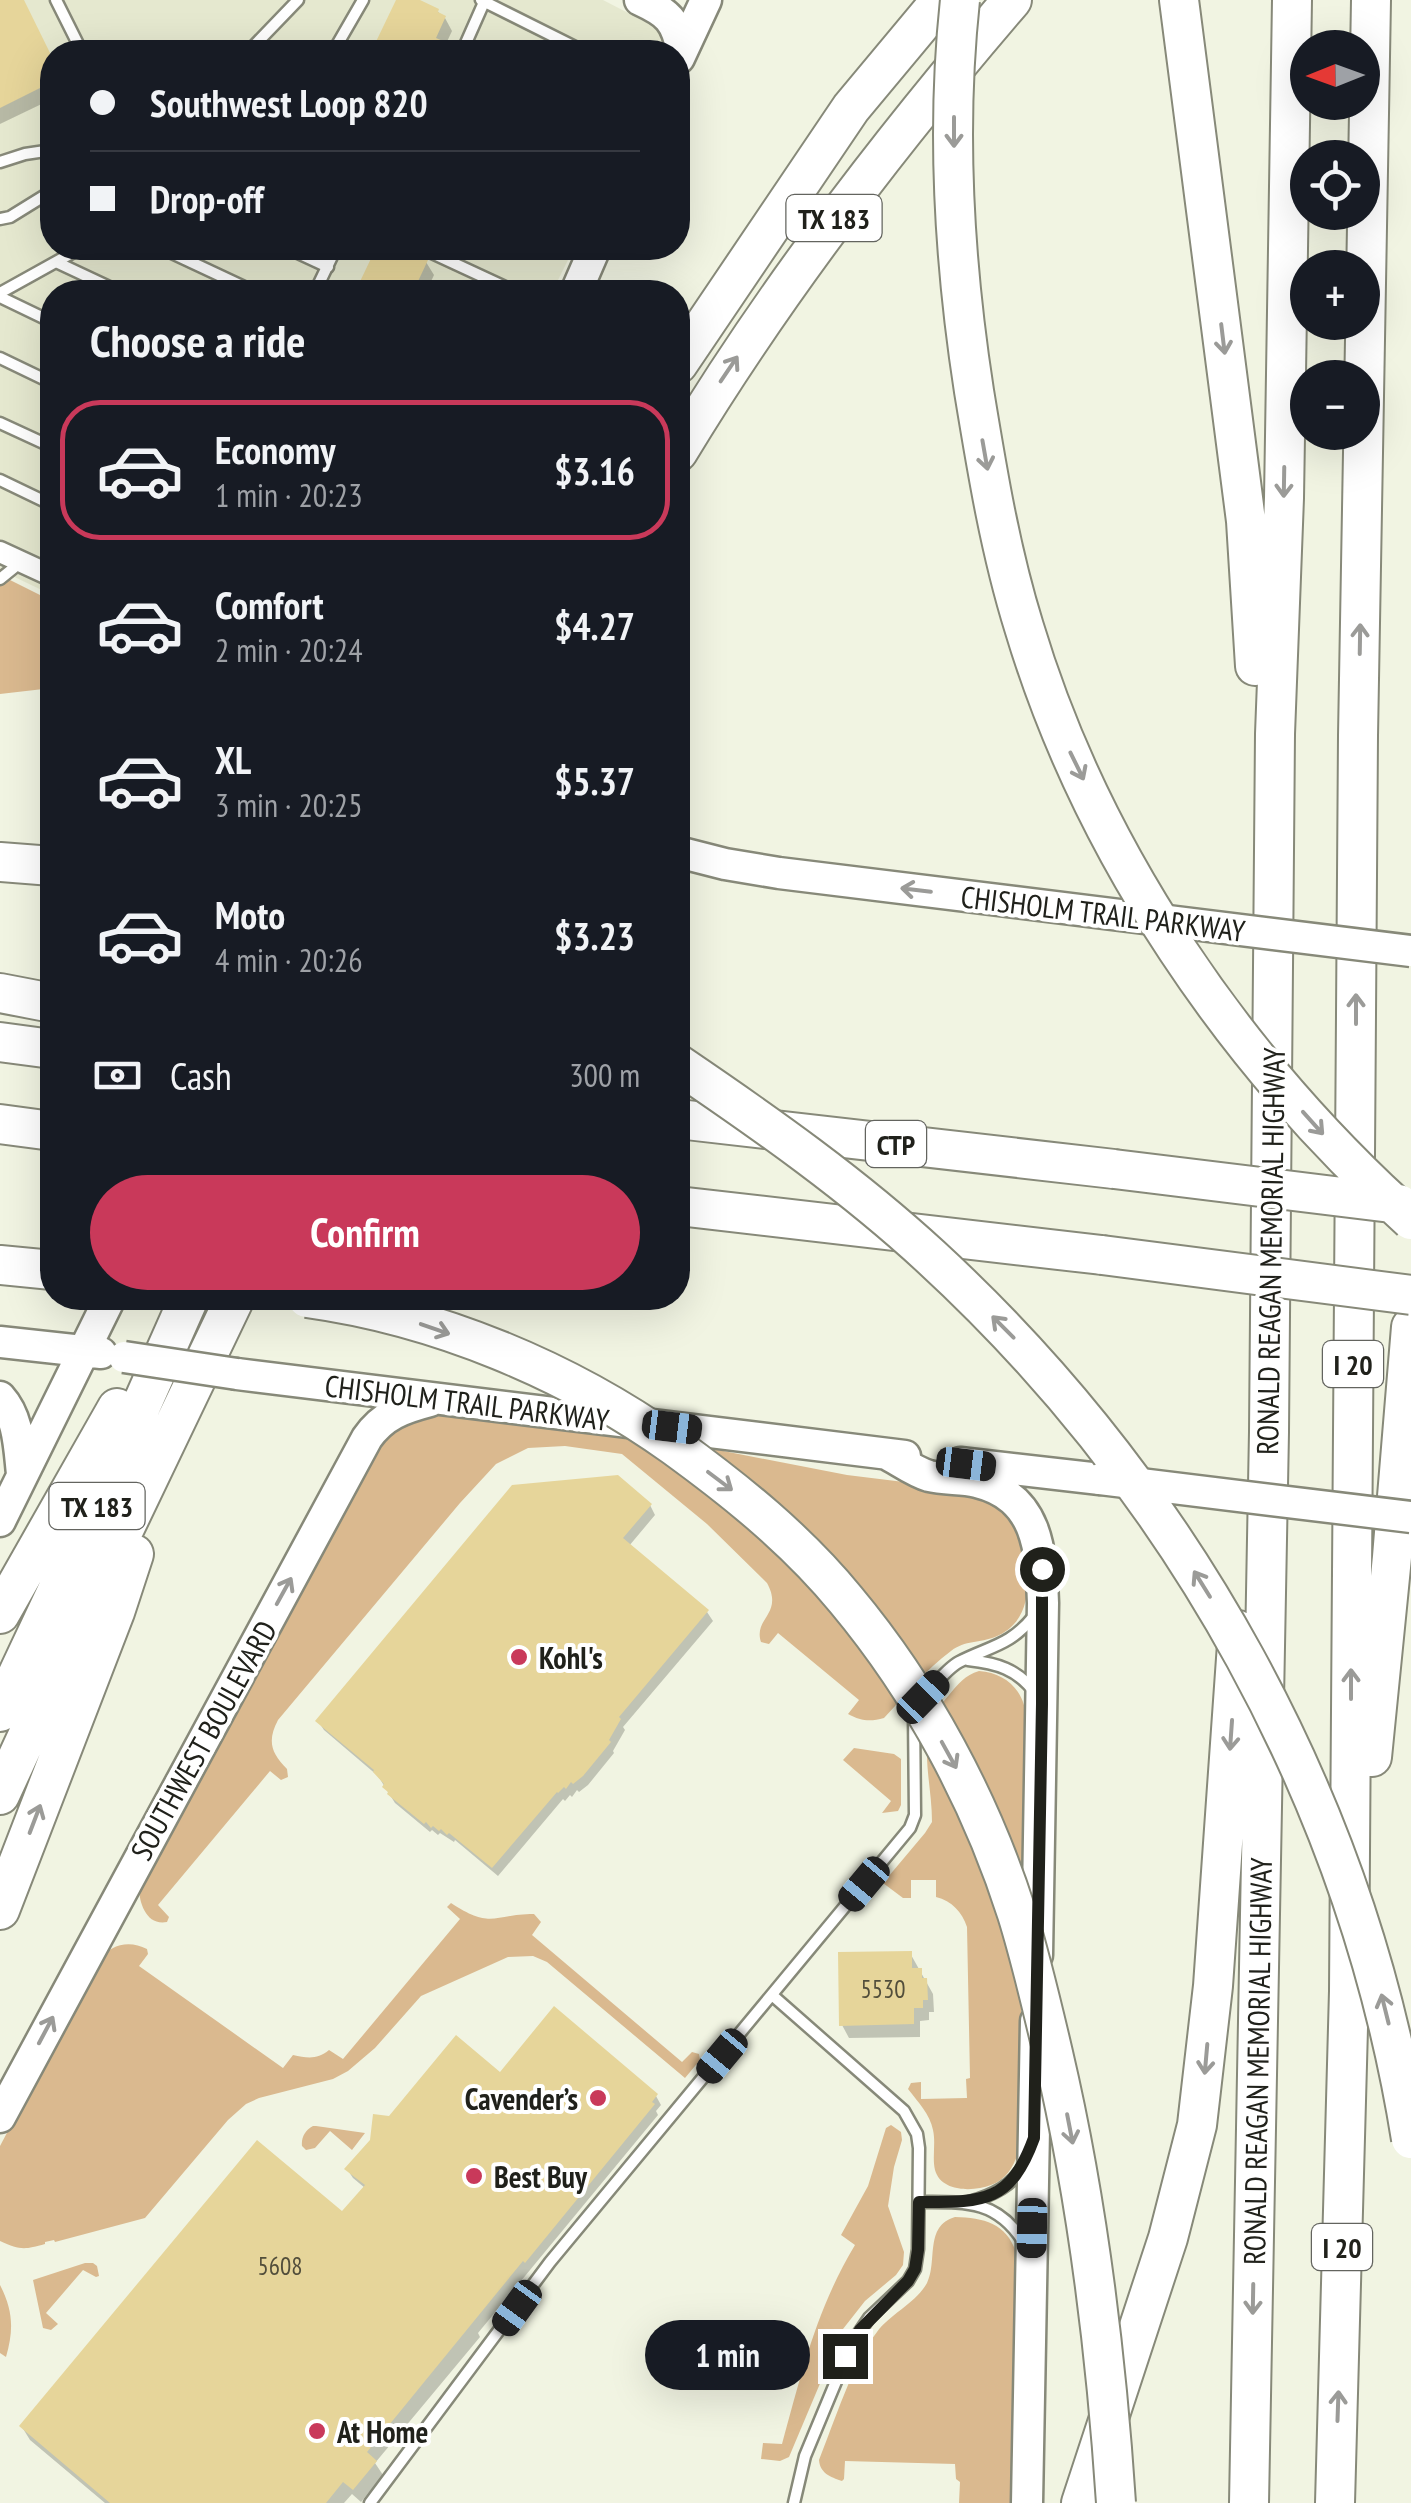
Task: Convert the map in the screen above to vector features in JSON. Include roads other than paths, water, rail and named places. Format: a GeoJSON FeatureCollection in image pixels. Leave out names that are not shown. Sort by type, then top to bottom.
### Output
{"type":"FeatureCollection","features":[{"type":"Feature","properties":{"kind":"highway","name":"TX 183"},"geometry":{"type":"LineString","coordinates":[[690,346],[851,108],[942,0]]}},
{"type":"Feature","properties":{"kind":"highway"},"geometry":{"type":"LineString","coordinates":[[960,0],[954,136],[963,311],[991,491],[1023,626],[1043,686],[1102,817],[1169,939],[1286,1092],[1358,1171],[1411,1220]]}},
{"type":"Feature","properties":{"kind":"highway","name":"TX 183"},"geometry":{"type":"LineString","coordinates":[[690,432],[822,234],[942,81],[1012,0]]}},
{"type":"Feature","properties":{"kind":"highway"},"geometry":{"type":"LineString","coordinates":[[1179,0],[1246,521],[1256,690],[1274,734]]}},
{"type":"Feature","properties":{"kind":"highway","name":"RONALD REAGAN MEMORIAL HIGHWAY"},"geometry":{"type":"LineString","coordinates":[[1249,2503],[1268,1432],[1274,734],[1284,498],[1292,0]]}},
{"type":"Feature","properties":{"kind":"highway","name":"I 20"},"geometry":{"type":"LineString","coordinates":[[1335,2503],[1349,1991],[1358,736],[1371,0]]}},
{"type":"Feature","properties":{"kind":"highway"},"geometry":{"type":"LineString","coordinates":[[0,862],[40,865]]}},
{"type":"Feature","properties":{"kind":"highway"},"geometry":{"type":"LineString","coordinates":[[0,993],[40,1001]]}},
{"type":"Feature","properties":{"kind":"highway"},"geometry":{"type":"LineString","coordinates":[[0,1042],[40,1047]]}},
{"type":"Feature","properties":{"kind":"highway"},"geometry":{"type":"LineString","coordinates":[[690,1072],[826,1170],[958,1282],[1068,1399],[1174,1541],[1249,1664],[1325,1827],[1370,1954],[1411,2139]]}},
{"type":"Feature","properties":{"kind":"highway","name":"CTP"},"geometry":{"type":"LineString","coordinates":[[690,1121],[1114,1168],[1411,1206]]}},
{"type":"Feature","properties":{"kind":"highway"},"geometry":{"type":"LineString","coordinates":[[0,1124],[40,1129]]}},
{"type":"Feature","properties":{"kind":"highway"},"geometry":{"type":"LineString","coordinates":[[690,1207],[1411,1295]]}},
{"type":"Feature","properties":{"kind":"highway"},"geometry":{"type":"LineString","coordinates":[[0,1264],[40,1269]]}},
{"type":"Feature","properties":{"kind":"highway"},"geometry":{"type":"LineString","coordinates":[[0,1614],[173,1310]]}},
{"type":"Feature","properties":{"kind":"highway","name":"TX 183"},"geometry":{"type":"LineString","coordinates":[[0,1712],[183,1310]]}},
{"type":"Feature","properties":{"kind":"highway","name":"TX 183"},"geometry":{"type":"LineString","coordinates":[[0,1795],[229,1310]]}},
{"type":"Feature","properties":{"kind":"highway"},"geometry":{"type":"LineString","coordinates":[[368,1310],[398,1316],[532,1365],[612,1406],[666,1441],[754,1508],[817,1566],[884,1649],[953,1762],[977,1813],[1031,1962],[1066,2110],[1090,2238],[1108,2386],[1116,2503]]}},
{"type":"Feature","properties":{"kind":"highway"},"geometry":{"type":"LineString","coordinates":[[1349,1991],[1369,1920],[1371,1768],[1411,1328]]}},
{"type":"Feature","properties":{"kind":"highway"},"geometry":{"type":"LineString","coordinates":[[0,1910],[115,1612],[184,1405]]}},
{"type":"Feature","properties":{"kind":"highway"},"geometry":{"type":"LineString","coordinates":[[1081,2503],[1168,2238],[1197,2126],[1214,1986],[1248,1481],[1268,1432]]}},
{"type":"Feature","properties":{"kind":"main road"},"geometry":{"type":"LineString","coordinates":[[640,0],[659,8],[672,20],[679,40]]}},
{"type":"Feature","properties":{"kind":"main road"},"geometry":{"type":"LineString","coordinates":[[687,40],[706,0]]}},
{"type":"Feature","properties":{"kind":"main road","name":"CHISHOLM TRAIL PARKWAY"},"geometry":{"type":"LineString","coordinates":[[690,855],[761,870],[1411,951]]}},
{"type":"Feature","properties":{"kind":"main road"},"geometry":{"type":"LineString","coordinates":[[0,1521],[104,1310]]}},
{"type":"Feature","properties":{"kind":"main road","name":"CHISHOLM TRAIL PARKWAY"},"geometry":{"type":"LineString","coordinates":[[0,1342],[1411,1517]]}},
{"type":"Feature","properties":{"kind":"main road"},"geometry":{"type":"LineString","coordinates":[[0,1397],[10,1408],[18,1434],[22,1475]]}},
{"type":"Feature","properties":{"kind":"main road","name":"SOUTHWEST BOULEVARD"},"geometry":{"type":"LineString","coordinates":[[0,2116],[367,1438],[386,1416],[438,1398]]}},
{"type":"Feature","properties":{"kind":"main road"},"geometry":{"type":"LineString","coordinates":[[887,1454],[928,1476],[976,1482],[1000,1490],[1018,1503],[1032,1524],[1038,1547],[1043,1602],[1042,1704],[1027,2503]]}},
{"type":"Feature","properties":{"kind":"street"},"geometry":{"type":"LineString","coordinates":[[0,552],[40,570]]}},
{"type":"Feature","properties":{"kind":"lane"},"geometry":{"type":"LineString","coordinates":[[56,0],[76,40]]}},
{"type":"Feature","properties":{"kind":"lane"},"geometry":{"type":"LineString","coordinates":[[260,40],[298,0]]}},
{"type":"Feature","properties":{"kind":"lane"},"geometry":{"type":"LineString","coordinates":[[340,40],[363,0]]}},
{"type":"Feature","properties":{"kind":"lane"},"geometry":{"type":"LineString","coordinates":[[467,40],[484,1],[561,40]]}},
{"type":"Feature","properties":{"kind":"lane"},"geometry":{"type":"LineString","coordinates":[[0,162],[40,152]]}},
{"type":"Feature","properties":{"kind":"lane"},"geometry":{"type":"LineString","coordinates":[[0,219],[40,198]]}},
{"type":"Feature","properties":{"kind":"lane"},"geometry":{"type":"LineString","coordinates":[[0,295],[60,260]]}},
{"type":"Feature","properties":{"kind":"lane"},"geometry":{"type":"LineString","coordinates":[[187,260],[229,280]]}},
{"type":"Feature","properties":{"kind":"lane"},"geometry":{"type":"LineString","coordinates":[[314,260],[328,266]]}},
{"type":"Feature","properties":{"kind":"lane"},"geometry":{"type":"LineString","coordinates":[[321,280],[331,260]]}},
{"type":"Feature","properties":{"kind":"lane"},"geometry":{"type":"LineString","coordinates":[[444,260],[483,280]]}},
{"type":"Feature","properties":{"kind":"lane"},"geometry":{"type":"LineString","coordinates":[[56,262],[94,280]]}},
{"type":"Feature","properties":{"kind":"lane"},"geometry":{"type":"LineString","coordinates":[[0,295],[40,316]]}},
{"type":"Feature","properties":{"kind":"lane"},"geometry":{"type":"LineString","coordinates":[[0,358],[40,377]]}},
{"type":"Feature","properties":{"kind":"lane"},"geometry":{"type":"LineString","coordinates":[[0,423],[40,441]]}},
{"type":"Feature","properties":{"kind":"lane"},"geometry":{"type":"LineString","coordinates":[[0,480],[40,499]]}},
{"type":"Feature","properties":{"kind":"lane"},"geometry":{"type":"LineString","coordinates":[[0,579],[22,562]]}},
{"type":"Feature","properties":{"kind":"lane"},"geometry":{"type":"LineString","coordinates":[[370,2503],[550,2262],[910,1828],[915,1815],[912,1719],[923,1697],[954,1666],[1011,1638],[1032,1619],[1043,1602]]}},
{"type":"Feature","properties":{"kind":"lane"},"geometry":{"type":"LineString","coordinates":[[967,1660],[1010,1669],[1030,1686],[1042,1704]]}},
{"type":"Feature","properties":{"kind":"lane"},"geometry":{"type":"LineString","coordinates":[[772,1996],[887,2095],[912,2122],[919,2148],[915,2269],[852,2343],[805,2456],[794,2503]]}},
{"type":"Feature","properties":{"kind":"lane"},"geometry":{"type":"LineString","coordinates":[[968,2202],[1001,2190],[1011,2182],[1020,2173],[1034,2138]]}},
{"type":"Feature","properties":{"kind":"lane"},"geometry":{"type":"LineString","coordinates":[[919,2202],[968,2202],[984,2207],[1016,2230],[1031,2258]]}},
{"type":"Feature","properties":{"kind":"place","name":"Kohl's"},"geometry":{"type":"Point","coordinates":[519,1657]}},
{"type":"Feature","properties":{"kind":"place","name":"Cavender’s"},"geometry":{"type":"Point","coordinates":[598,2098]}},
{"type":"Feature","properties":{"kind":"place","name":"Best Buy"},"geometry":{"type":"Point","coordinates":[474,2176]}},
{"type":"Feature","properties":{"kind":"place","name":"At Home"},"geometry":{"type":"Point","coordinates":[317,2431]}}]}
